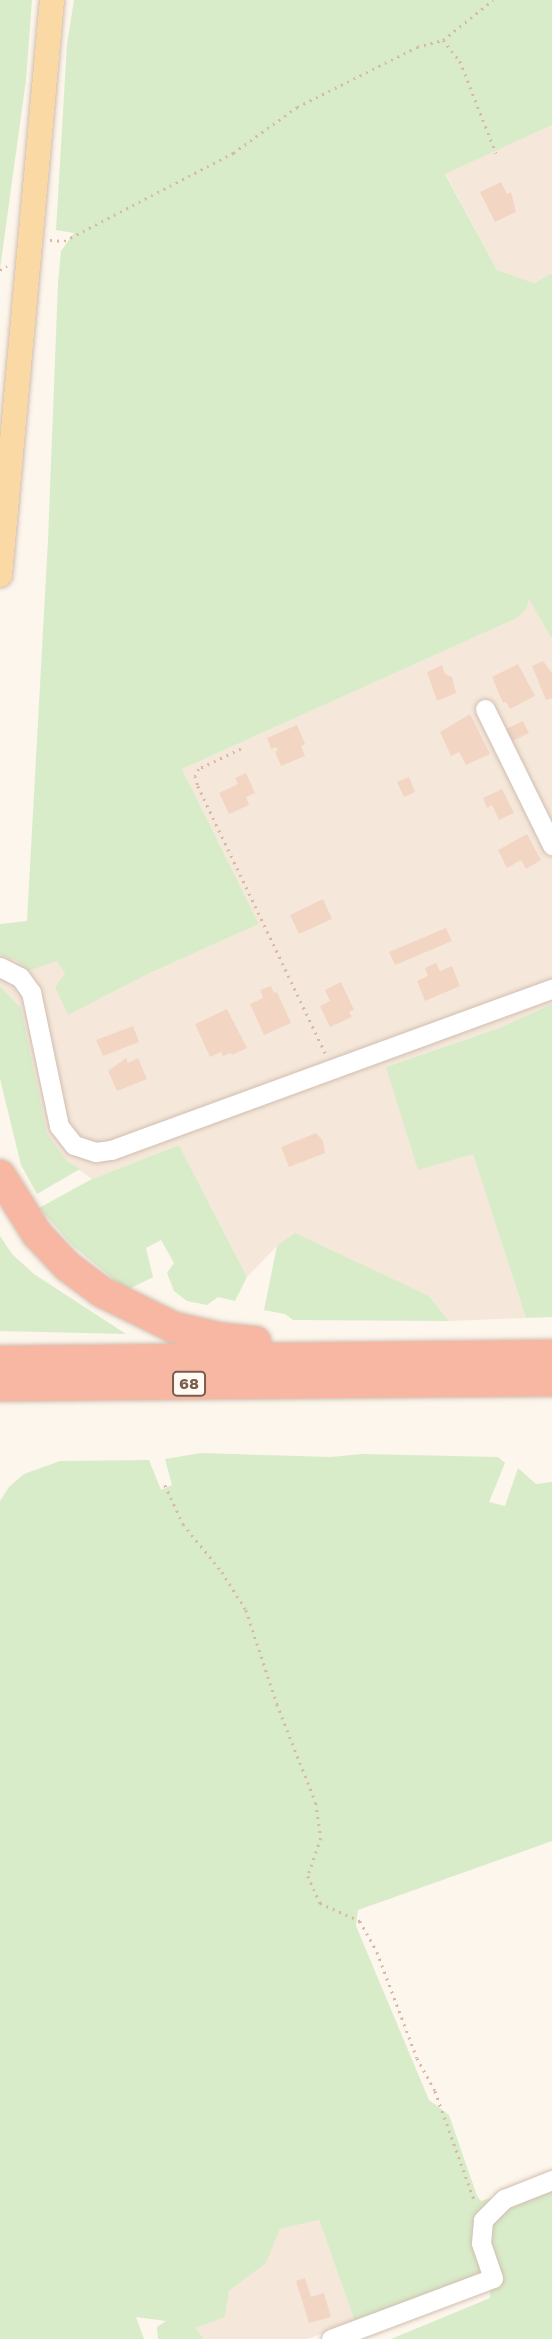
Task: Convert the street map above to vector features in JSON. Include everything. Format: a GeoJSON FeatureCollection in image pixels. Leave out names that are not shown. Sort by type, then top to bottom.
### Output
{"type":"FeatureCollection","features":[{"type":"Feature","properties":{"kind":"highway"},"geometry":{"type":"LineString","coordinates":[[0,1175],[22,1213],[52,1251],[84,1280],[124,1306],[173,1327],[220,1338],[268,1342],[336,1342],[377,1356]]}},
{"type":"Feature","properties":{"kind":"highway","name":"68"},"geometry":{"type":"LineString","coordinates":[[0,1361],[552,1355]]}},
{"type":"Feature","properties":{"kind":"highway","name":"68"},"geometry":{"type":"LineString","coordinates":[[0,1386],[552,1381]]}},
{"type":"Feature","properties":{"kind":"main road"},"geometry":{"type":"LineString","coordinates":[[0,575],[52,0]]}},
{"type":"Feature","properties":{"kind":"street"},"geometry":{"type":"LineString","coordinates":[[485,709],[552,845]]}},
{"type":"Feature","properties":{"kind":"street"},"geometry":{"type":"LineString","coordinates":[[0,967],[20,977],[31,992],[56,1116],[68,1140],[88,1151],[111,1150],[552,989]]}},
{"type":"Feature","properties":{"kind":"street"},"geometry":{"type":"LineString","coordinates":[[331,2339],[493,2277],[481,2243],[483,2220],[504,2199],[552,2180]]}},
{"type":"Feature","properties":{"kind":"path"},"geometry":{"type":"LineString","coordinates":[[30,239],[64,241],[233,153],[297,107],[408,52],[443,40],[493,0]]}},
{"type":"Feature","properties":{"kind":"path"},"geometry":{"type":"LineString","coordinates":[[443,40],[460,61],[496,153]]}},
{"type":"Feature","properties":{"kind":"path"},"geometry":{"type":"LineString","coordinates":[[241,749],[199,769],[195,776],[332,1070]]}},
{"type":"Feature","properties":{"kind":"path"},"geometry":{"type":"LineString","coordinates":[[165,1485],[183,1524],[222,1572],[246,1610],[277,1703],[316,1803],[321,1838],[308,1876],[320,1903],[360,1921],[377,1952],[417,2058],[435,2091],[483,2220]]}},
{"type":"Feature","properties":{"kind":"shaded area"},"geometry":{"type":"Polygon","coordinates":[[[552,125],[552,273],[534,283],[497,270],[445,173],[552,125]]]}},
{"type":"Feature","properties":{"kind":"shaded area"},"geometry":{"type":"Polygon","coordinates":[[[529,598],[552,639],[552,1004],[499,1028],[386,1067],[473,1153],[526,1318],[449,1321],[429,1296],[277,1246],[247,1277],[179,1145],[92,1179],[67,1161],[57,1149],[47,1134],[21,1008],[0,986],[0,955],[44,965],[57,961],[65,974],[68,1015],[150,973],[259,924],[182,769],[517,618],[529,598]]]}},
{"type":"Feature","properties":{"kind":"shaded area"},"geometry":{"type":"Polygon","coordinates":[[[319,2220],[355,2322],[307,2339],[204,2339],[196,2328],[225,2317],[229,2291],[265,2263],[280,2229],[319,2220]]]}},
{"type":"Feature","properties":{"kind":"green space"},"geometry":{"type":"Polygon","coordinates":[[[0,0],[32,0],[26,80],[0,269],[0,0]]]}},
{"type":"Feature","properties":{"kind":"green space"},"geometry":{"type":"Polygon","coordinates":[[[74,0],[552,0],[552,125],[445,174],[497,270],[534,283],[552,273],[552,639],[529,599],[526,609],[517,618],[182,769],[259,924],[150,973],[68,1015],[55,987],[65,974],[57,961],[28,971],[16,960],[0,955],[0,924],[27,921],[48,540],[58,283],[61,251],[74,233],[56,230],[67,44],[74,0]]]}},
{"type":"Feature","properties":{"kind":"green space"},"geometry":{"type":"Polygon","coordinates":[[[0,986],[21,1008],[47,1134],[67,1161],[80,1169],[37,1194],[21,1165],[0,1079],[0,986]]]}},
{"type":"Feature","properties":{"kind":"green space"},"geometry":{"type":"Polygon","coordinates":[[[552,1004],[552,1317],[526,1318],[473,1154],[418,1170],[386,1067],[499,1028],[552,1004]]]}},
{"type":"Feature","properties":{"kind":"green space"},"geometry":{"type":"Polygon","coordinates":[[[179,1145],[247,1277],[235,1301],[218,1297],[207,1305],[187,1301],[174,1291],[167,1273],[174,1263],[161,1240],[146,1248],[153,1277],[127,1290],[73,1246],[39,1208],[92,1179],[179,1145]]]}},
{"type":"Feature","properties":{"kind":"green space"},"geometry":{"type":"Polygon","coordinates":[[[295,1233],[429,1296],[449,1321],[293,1320],[285,1314],[264,1310],[277,1246],[295,1233]]]}},
{"type":"Feature","properties":{"kind":"green space"},"geometry":{"type":"Polygon","coordinates":[[[0,1236],[12,1254],[34,1274],[126,1334],[0,1331],[0,1236]]]}},
{"type":"Feature","properties":{"kind":"green space"},"geometry":{"type":"Polygon","coordinates":[[[201,1453],[331,1457],[362,1454],[498,1457],[505,1463],[489,1502],[505,1506],[518,1468],[536,1484],[552,1482],[552,1841],[358,1910],[356,1926],[429,2100],[449,2115],[477,2196],[481,2201],[495,2197],[552,2174],[552,2339],[391,2339],[490,2298],[490,2288],[355,2322],[319,2220],[280,2229],[266,2263],[229,2291],[225,2317],[196,2328],[204,2339],[158,2339],[157,2327],[166,2321],[136,2317],[144,2339],[0,2339],[0,1501],[9,1487],[24,1474],[60,1461],[149,1460],[161,1490],[172,1485],[165,1459],[201,1453]]]}},
{"type":"Feature","properties":{"kind":"building"},"geometry":{"type":"Polygon","coordinates":[[[501,182],[507,194],[511,192],[516,212],[495,222],[480,192],[501,182]]]}},
{"type":"Feature","properties":{"kind":"building"},"geometry":{"type":"Polygon","coordinates":[[[543,661],[552,673],[552,698],[546,700],[532,666],[543,661]]]}},
{"type":"Feature","properties":{"kind":"building"},"geometry":{"type":"Polygon","coordinates":[[[518,664],[535,696],[510,709],[506,702],[503,703],[492,677],[518,664]]]}},
{"type":"Feature","properties":{"kind":"building"},"geometry":{"type":"Polygon","coordinates":[[[442,665],[445,674],[452,677],[456,693],[437,701],[427,672],[442,665]]]}},
{"type":"Feature","properties":{"kind":"building"},"geometry":{"type":"Polygon","coordinates":[[[470,714],[490,754],[466,765],[459,752],[451,756],[440,732],[470,714]]]}},
{"type":"Feature","properties":{"kind":"building"},"geometry":{"type":"Polygon","coordinates":[[[523,721],[529,733],[512,741],[506,729],[523,721]]]}},
{"type":"Feature","properties":{"kind":"building"},"geometry":{"type":"Polygon","coordinates":[[[297,725],[305,744],[301,746],[305,756],[281,766],[275,752],[278,750],[276,747],[271,749],[267,738],[297,725]]]}},
{"type":"Feature","properties":{"kind":"building"},"geometry":{"type":"Polygon","coordinates":[[[246,773],[255,793],[246,797],[249,805],[229,814],[219,793],[238,784],[235,778],[246,773]]]}},
{"type":"Feature","properties":{"kind":"building"},"geometry":{"type":"Polygon","coordinates":[[[409,777],[415,792],[404,797],[397,782],[409,777]]]}},
{"type":"Feature","properties":{"kind":"building"},"geometry":{"type":"Polygon","coordinates":[[[502,789],[514,813],[499,820],[492,805],[487,808],[483,798],[502,789]]]}},
{"type":"Feature","properties":{"kind":"building"},"geometry":{"type":"Polygon","coordinates":[[[527,834],[541,860],[526,869],[521,860],[507,868],[498,850],[527,834]]]}},
{"type":"Feature","properties":{"kind":"building"},"geometry":{"type":"Polygon","coordinates":[[[323,899],[332,919],[299,934],[290,915],[323,899]]]}},
{"type":"Feature","properties":{"kind":"building"},"geometry":{"type":"Polygon","coordinates":[[[446,928],[452,941],[395,965],[389,952],[446,928]]]}},
{"type":"Feature","properties":{"kind":"building"},"geometry":{"type":"Polygon","coordinates":[[[436,963],[440,971],[452,966],[460,986],[425,1001],[417,981],[428,976],[425,968],[436,963]]]}},
{"type":"Feature","properties":{"kind":"building"},"geometry":{"type":"Polygon","coordinates":[[[341,982],[354,1010],[349,1012],[352,1017],[330,1027],[320,1006],[330,1001],[325,990],[341,982]]]}},
{"type":"Feature","properties":{"kind":"building"},"geometry":{"type":"Polygon","coordinates":[[[271,986],[274,993],[277,992],[291,1023],[264,1035],[250,1004],[263,998],[260,990],[271,986]]]}},
{"type":"Feature","properties":{"kind":"building"},"geometry":{"type":"Polygon","coordinates":[[[227,1009],[247,1048],[232,1055],[223,1056],[221,1052],[210,1057],[195,1024],[227,1009]]]}},
{"type":"Feature","properties":{"kind":"building"},"geometry":{"type":"Polygon","coordinates":[[[133,1026],[139,1042],[103,1056],[96,1040],[133,1026]]]}},
{"type":"Feature","properties":{"kind":"building"},"geometry":{"type":"Polygon","coordinates":[[[126,1058],[128,1063],[138,1058],[147,1079],[117,1091],[108,1071],[126,1058]]]}},
{"type":"Feature","properties":{"kind":"building"},"geometry":{"type":"Polygon","coordinates":[[[316,1133],[323,1141],[325,1153],[289,1167],[281,1147],[316,1133]]]}},
{"type":"Feature","properties":{"kind":"building"},"geometry":{"type":"Polygon","coordinates":[[[305,2278],[311,2297],[324,2293],[331,2317],[309,2323],[296,2281],[305,2278]]]}}]}
